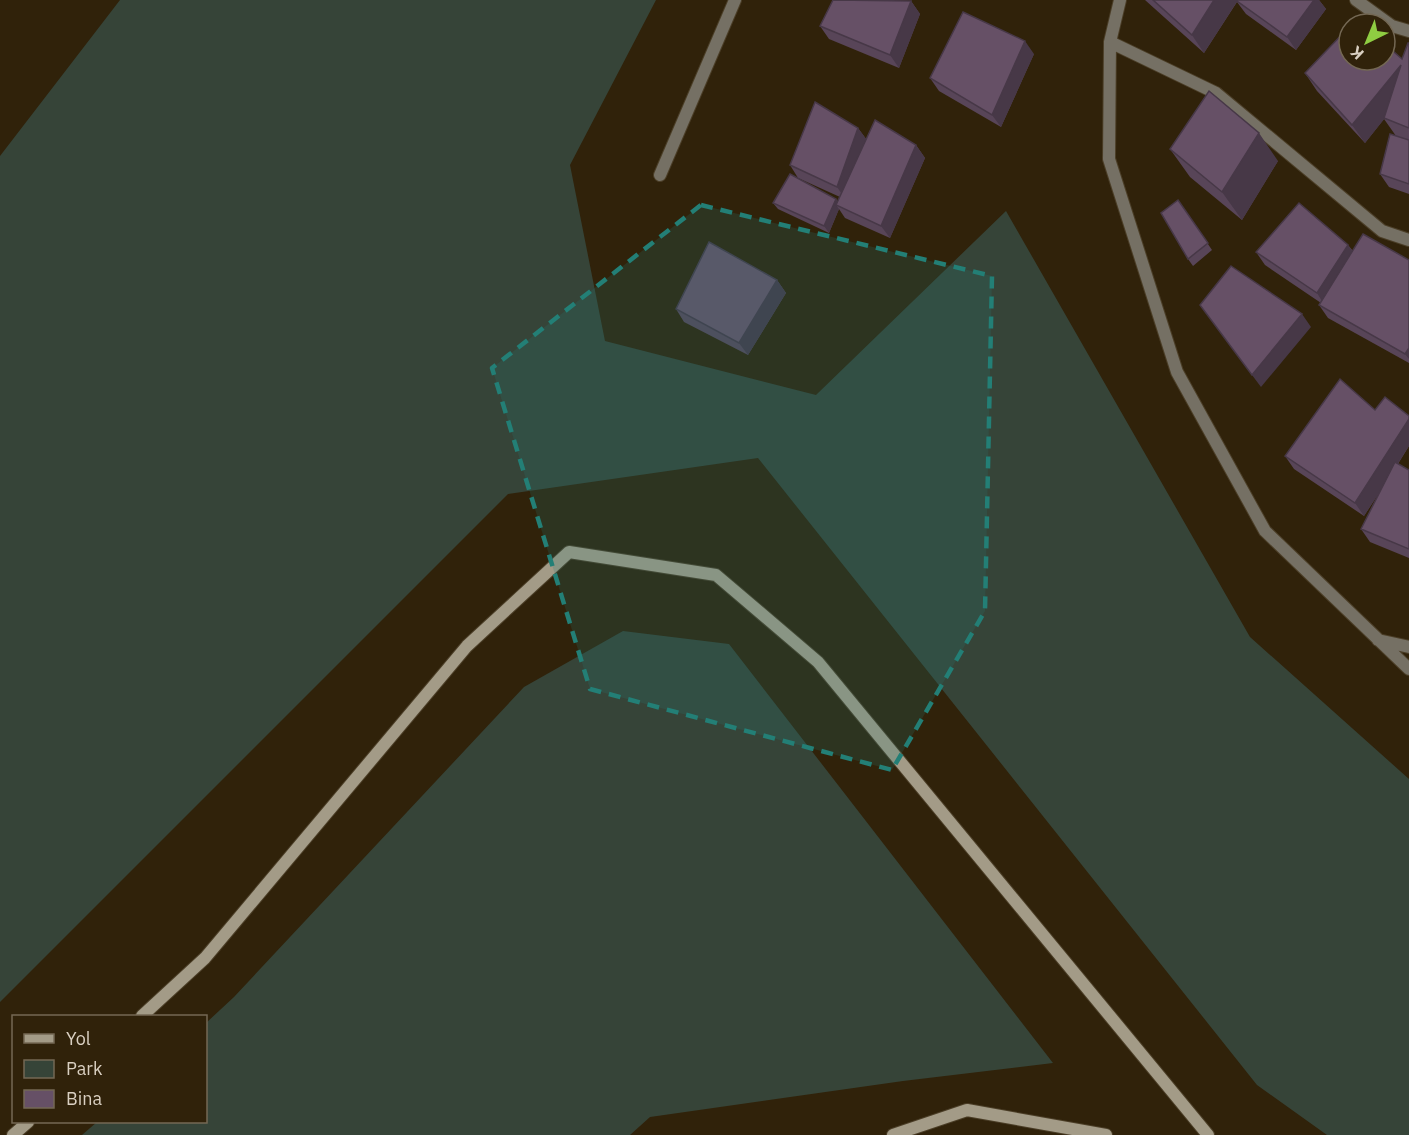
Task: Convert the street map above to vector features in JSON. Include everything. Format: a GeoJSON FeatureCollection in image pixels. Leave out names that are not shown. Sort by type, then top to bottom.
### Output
{"type":"FeatureCollection","features":[{"type":"Feature","properties":{"kind":"street"},"geometry":{"type":"LineString","coordinates":[[660,175],[735,0]]}},
{"type":"Feature","properties":{"kind":"street"},"geometry":{"type":"LineString","coordinates":[[1120,0],[1110,42],[1109,159],[1177,372],[1265,531],[1409,669]]}},
{"type":"Feature","properties":{"kind":"street"},"geometry":{"type":"LineString","coordinates":[[1356,0],[1392,26],[1409,31]]}},
{"type":"Feature","properties":{"kind":"street"},"geometry":{"type":"LineString","coordinates":[[1110,42],[1216,93],[1382,231],[1409,240]]}},
{"type":"Feature","properties":{"kind":"street"},"geometry":{"type":"LineString","coordinates":[[144,1015],[205,958],[466,645],[569,552],[716,575],[818,662],[1208,1135]]}},
{"type":"Feature","properties":{"kind":"street"},"geometry":{"type":"LineString","coordinates":[[1378,640],[1409,646]]}},
{"type":"Feature","properties":{"kind":"street"},"geometry":{"type":"LineString","coordinates":[[893,1135],[967,1110],[1106,1135]]}},
{"type":"Feature","properties":{"kind":"street"},"geometry":{"type":"LineString","coordinates":[[13,1135],[27,1123]]}},
{"type":"Feature","properties":{"kind":"highlighted area"},"geometry":{"type":"Polygon","coordinates":[[[701,205],[992,276],[985,611],[892,770],[590,689],[492,368],[701,205]]]}},
{"type":"Feature","properties":{"kind":"green space"},"geometry":{"type":"Polygon","coordinates":[[[120,0],[656,0],[570,165],[605,341],[816,395],[1006,211],[1250,637],[1409,779],[1409,1135],[1327,1135],[1257,1085],[758,458],[508,494],[0,1002],[0,156],[120,0]]]}},
{"type":"Feature","properties":{"kind":"green space"},"geometry":{"type":"Polygon","coordinates":[[[623,631],[729,644],[1053,1063],[903,1081],[650,1117],[630,1135],[82,1135],[96,1123],[207,1123],[207,1022],[234,997],[524,687],[623,631]]]}},
{"type":"Feature","properties":{"kind":"building"},"geometry":{"type":"Polygon","coordinates":[[[833,0],[911,1],[890,55],[820,26],[833,0]]]}},
{"type":"Feature","properties":{"kind":"building"},"geometry":{"type":"Polygon","coordinates":[[[1153,0],[1214,0],[1192,35],[1153,0]]]}},
{"type":"Feature","properties":{"kind":"building"},"geometry":{"type":"Polygon","coordinates":[[[1237,0],[1314,0],[1287,37],[1237,0]]]}},
{"type":"Feature","properties":{"kind":"building"},"geometry":{"type":"Polygon","coordinates":[[[963,12],[1025,41],[992,115],[930,78],[963,12]]]}},
{"type":"Feature","properties":{"kind":"building"},"geometry":{"type":"Polygon","coordinates":[[[1337,40],[1337,72],[1395,72],[1352,125],[1305,73],[1337,40]]]}},
{"type":"Feature","properties":{"kind":"building"},"geometry":{"type":"Polygon","coordinates":[[[1409,43],[1409,128],[1384,118],[1401,65],[1397,70],[1397,55],[1402,59],[1409,43]]]}},
{"type":"Feature","properties":{"kind":"building"},"geometry":{"type":"Polygon","coordinates":[[[1209,91],[1259,133],[1222,192],[1170,149],[1209,91]]]}},
{"type":"Feature","properties":{"kind":"building"},"geometry":{"type":"Polygon","coordinates":[[[815,102],[858,128],[837,187],[790,165],[815,102]]]}},
{"type":"Feature","properties":{"kind":"building"},"geometry":{"type":"Polygon","coordinates":[[[875,120],[916,145],[881,226],[836,205],[875,120]]]}},
{"type":"Feature","properties":{"kind":"building"},"geometry":{"type":"Polygon","coordinates":[[[1390,134],[1409,140],[1409,184],[1380,174],[1390,134]]]}},
{"type":"Feature","properties":{"kind":"building"},"geometry":{"type":"Polygon","coordinates":[[[790,174],[836,199],[824,226],[773,203],[790,174]]]}},
{"type":"Feature","properties":{"kind":"building"},"geometry":{"type":"Polygon","coordinates":[[[1178,200],[1208,243],[1188,259],[1161,213],[1178,200]]]}},
{"type":"Feature","properties":{"kind":"building"},"geometry":{"type":"Polygon","coordinates":[[[1299,203],[1348,245],[1317,293],[1256,252],[1299,203]]]}},
{"type":"Feature","properties":{"kind":"building"},"geometry":{"type":"Polygon","coordinates":[[[1363,234],[1409,260],[1409,348],[1405,354],[1319,305],[1363,234]]]}},
{"type":"Feature","properties":{"kind":"building"},"geometry":{"type":"Polygon","coordinates":[[[709,242],[777,280],[739,343],[676,309],[709,242]]]}},
{"type":"Feature","properties":{"kind":"building"},"geometry":{"type":"Polygon","coordinates":[[[1231,266],[1302,314],[1252,375],[1200,305],[1231,266]]]}},
{"type":"Feature","properties":{"kind":"building"},"geometry":{"type":"Polygon","coordinates":[[[1340,379],[1375,410],[1385,397],[1409,416],[1355,503],[1285,456],[1340,379]]]}},
{"type":"Feature","properties":{"kind":"building"},"geometry":{"type":"Polygon","coordinates":[[[1395,462],[1409,470],[1409,549],[1361,529],[1395,462]]]}}]}
